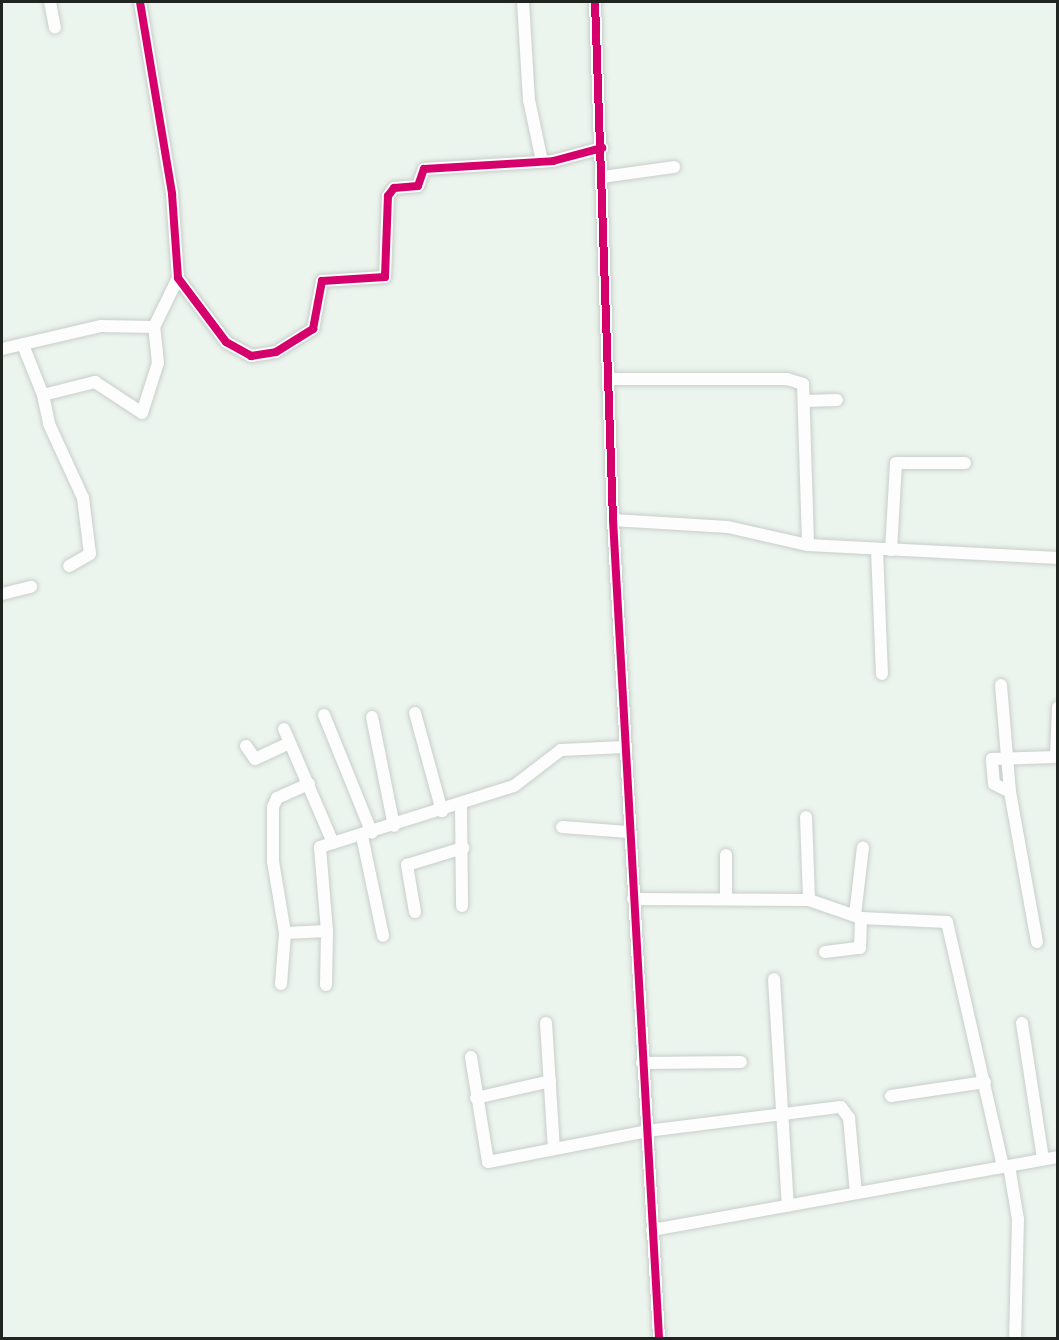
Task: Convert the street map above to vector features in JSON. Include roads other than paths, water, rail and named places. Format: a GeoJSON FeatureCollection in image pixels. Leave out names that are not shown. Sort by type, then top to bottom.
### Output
{"type":"FeatureCollection","features":[{"type":"Feature","properties":{"kind":"street"},"geometry":{"type":"LineString","coordinates":[[50,2],[55,28]]}},
{"type":"Feature","properties":{"kind":"street"},"geometry":{"type":"LineString","coordinates":[[44,395],[95,382],[137,413],[147,411],[158,363],[154,327],[178,278],[172,194],[140,2]]}},
{"type":"Feature","properties":{"kind":"street"},"geometry":{"type":"LineString","coordinates":[[523,2],[529,100],[542,161]]}},
{"type":"Feature","properties":{"kind":"street"},"geometry":{"type":"LineString","coordinates":[[595,2],[611,379],[613,520],[659,1338]]}},
{"type":"Feature","properties":{"kind":"street"},"geometry":{"type":"LineString","coordinates":[[178,278],[226,342],[265,357],[313,329],[322,281],[385,277],[391,190],[418,186],[424,169],[542,161],[602,148]]}},
{"type":"Feature","properties":{"kind":"street"},"geometry":{"type":"LineString","coordinates":[[602,177],[674,167]]}},
{"type":"Feature","properties":{"kind":"street"},"geometry":{"type":"LineString","coordinates":[[2,349],[101,326],[154,327]]}},
{"type":"Feature","properties":{"kind":"street"},"geometry":{"type":"LineString","coordinates":[[22,345],[44,395],[49,424],[83,498],[90,554],[69,566]]}},
{"type":"Feature","properties":{"kind":"street"},"geometry":{"type":"LineString","coordinates":[[611,379],[797,380],[805,401],[808,546]]}},
{"type":"Feature","properties":{"kind":"street"},"geometry":{"type":"LineString","coordinates":[[805,401],[837,400]]}},
{"type":"Feature","properties":{"kind":"street"},"geometry":{"type":"LineString","coordinates":[[891,550],[896,463],[965,463]]}},
{"type":"Feature","properties":{"kind":"street"},"geometry":{"type":"LineString","coordinates":[[613,520],[728,527],[808,546],[1058,558]]}},
{"type":"Feature","properties":{"kind":"street"},"geometry":{"type":"LineString","coordinates":[[877,550],[882,674]]}},
{"type":"Feature","properties":{"kind":"street"},"geometry":{"type":"LineString","coordinates":[[2,594],[31,587]]}},
{"type":"Feature","properties":{"kind":"street"},"geometry":{"type":"LineString","coordinates":[[1000,685],[1005,759],[1037,942]]}},
{"type":"Feature","properties":{"kind":"street"},"geometry":{"type":"LineString","coordinates":[[1010,792],[994,784],[987,760],[1057,761],[1058,707]]}},
{"type":"Feature","properties":{"kind":"street"},"geometry":{"type":"LineString","coordinates":[[415,713],[442,811]]}},
{"type":"Feature","properties":{"kind":"street"},"geometry":{"type":"LineString","coordinates":[[324,715],[367,834],[383,936]]}},
{"type":"Feature","properties":{"kind":"street"},"geometry":{"type":"LineString","coordinates":[[372,717],[394,826]]}},
{"type":"Feature","properties":{"kind":"street"},"geometry":{"type":"LineString","coordinates":[[284,729],[333,843]]}},
{"type":"Feature","properties":{"kind":"street"},"geometry":{"type":"LineString","coordinates":[[246,746],[255,759],[290,743]]}},
{"type":"Feature","properties":{"kind":"street"},"geometry":{"type":"LineString","coordinates":[[326,985],[327,931],[317,851],[333,843],[442,811],[514,786],[561,750],[624,747]]}},
{"type":"Feature","properties":{"kind":"street"},"geometry":{"type":"LineString","coordinates":[[281,984],[285,933],[273,861],[273,807],[277,798],[309,784]]}},
{"type":"Feature","properties":{"kind":"street"},"geometry":{"type":"LineString","coordinates":[[461,805],[462,906]]}},
{"type":"Feature","properties":{"kind":"street"},"geometry":{"type":"LineString","coordinates":[[806,817],[809,900]]}},
{"type":"Feature","properties":{"kind":"street"},"geometry":{"type":"LineString","coordinates":[[562,827],[629,832]]}},
{"type":"Feature","properties":{"kind":"street"},"geometry":{"type":"LineString","coordinates":[[825,952],[860,948],[858,917],[863,847]]}},
{"type":"Feature","properties":{"kind":"street"},"geometry":{"type":"LineString","coordinates":[[415,912],[407,865],[463,848]]}},
{"type":"Feature","properties":{"kind":"street"},"geometry":{"type":"LineString","coordinates":[[726,855],[726,899]]}},
{"type":"Feature","properties":{"kind":"street"},"geometry":{"type":"LineString","coordinates":[[633,900],[809,900],[858,917],[947,922],[1018,1219],[1015,1338]]}},
{"type":"Feature","properties":{"kind":"street"},"geometry":{"type":"LineString","coordinates":[[285,933],[327,931]]}},
{"type":"Feature","properties":{"kind":"street"},"geometry":{"type":"LineString","coordinates":[[774,979],[788,1206]]}},
{"type":"Feature","properties":{"kind":"street"},"geometry":{"type":"LineString","coordinates":[[546,1023],[554,1149]]}},
{"type":"Feature","properties":{"kind":"street"},"geometry":{"type":"LineString","coordinates":[[1022,1023],[1043,1159]]}},
{"type":"Feature","properties":{"kind":"street"},"geometry":{"type":"LineString","coordinates":[[471,1058],[488,1162],[647,1131],[833,1107],[846,1111],[856,1193]]}},
{"type":"Feature","properties":{"kind":"street"},"geometry":{"type":"LineString","coordinates":[[642,1063],[741,1062]]}},
{"type":"Feature","properties":{"kind":"street"},"geometry":{"type":"LineString","coordinates":[[476,1098],[550,1081]]}},
{"type":"Feature","properties":{"kind":"street"},"geometry":{"type":"LineString","coordinates":[[891,1096],[986,1082]]}},
{"type":"Feature","properties":{"kind":"street"},"geometry":{"type":"LineString","coordinates":[[652,1230],[1058,1157]]}}]}
